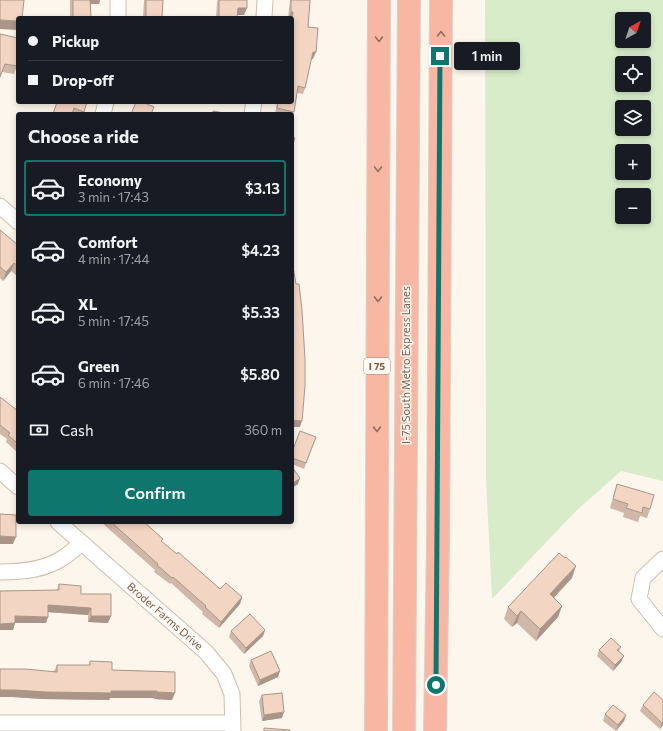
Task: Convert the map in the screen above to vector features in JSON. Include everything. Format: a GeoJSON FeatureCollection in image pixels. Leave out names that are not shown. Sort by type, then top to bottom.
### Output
{"type":"FeatureCollection","features":[{"type":"Feature","properties":{"kind":"highway","name":"I 75"},"geometry":{"type":"LineString","coordinates":[[376,731],[379,0]]}},
{"type":"Feature","properties":{"kind":"highway","name":"I-75 South Metro Express Lanes"},"geometry":{"type":"LineString","coordinates":[[404,731],[409,0]]}},
{"type":"Feature","properties":{"kind":"highway"},"geometry":{"type":"LineString","coordinates":[[435,731],[438,536],[441,0]]}},
{"type":"Feature","properties":{"kind":"street"},"geometry":{"type":"LineString","coordinates":[[118,0],[118,16]]}},
{"type":"Feature","properties":{"kind":"street"},"geometry":{"type":"LineString","coordinates":[[264,16],[265,0]]}},
{"type":"Feature","properties":{"kind":"street"},"geometry":{"type":"LineString","coordinates":[[0,206],[16,220]]}},
{"type":"Feature","properties":{"kind":"street"},"geometry":{"type":"LineString","coordinates":[[0,471],[16,485]]}},
{"type":"Feature","properties":{"kind":"street","name":"Broder Farms Drive"},"geometry":{"type":"LineString","coordinates":[[60,524],[206,652],[224,674],[230,687],[232,694],[233,727]]}},
{"type":"Feature","properties":{"kind":"street"},"geometry":{"type":"LineString","coordinates":[[0,572],[32,570],[49,565],[64,558],[82,543]]}},
{"type":"Feature","properties":{"kind":"street"},"geometry":{"type":"LineString","coordinates":[[663,559],[643,578],[639,599],[663,629]]}},
{"type":"Feature","properties":{"kind":"street"},"geometry":{"type":"LineString","coordinates":[[0,723],[233,727]]}},
{"type":"Feature","properties":{"kind":"green space"},"geometry":{"type":"Polygon","coordinates":[[[485,0],[663,0],[663,481],[621,471],[576,511],[492,599],[486,479],[485,0]]]}},
{"type":"Feature","properties":{"kind":"building"},"geometry":{"type":"Polygon","coordinates":[[[0,0],[24,0],[22,16],[16,16],[16,21],[0,20],[0,0]]]}},
{"type":"Feature","properties":{"kind":"building"},"geometry":{"type":"Polygon","coordinates":[[[73,0],[90,0],[91,16],[73,16],[73,0]]]}},
{"type":"Feature","properties":{"kind":"building"},"geometry":{"type":"Polygon","coordinates":[[[146,0],[163,0],[162,16],[146,16],[146,0]]]}},
{"type":"Feature","properties":{"kind":"building"},"geometry":{"type":"Polygon","coordinates":[[[219,0],[247,0],[247,8],[238,8],[237,16],[219,16],[219,0]]]}},
{"type":"Feature","properties":{"kind":"building"},"geometry":{"type":"Polygon","coordinates":[[[291,0],[310,0],[308,27],[318,28],[316,52],[313,52],[305,88],[298,86],[294,112],[277,108],[278,104],[294,104],[294,16],[292,16],[293,12],[291,12],[291,0]]]}},
{"type":"Feature","properties":{"kind":"building"},"geometry":{"type":"Polygon","coordinates":[[[0,34],[16,38],[16,66],[5,64],[0,77],[0,34]]]}},
{"type":"Feature","properties":{"kind":"building"},"geometry":{"type":"Polygon","coordinates":[[[56,104],[86,104],[84,112],[74,108],[73,112],[54,112],[56,104]]]}},
{"type":"Feature","properties":{"kind":"building"},"geometry":{"type":"Polygon","coordinates":[[[135,104],[147,104],[154,107],[152,112],[132,112],[135,104]]]}},
{"type":"Feature","properties":{"kind":"building"},"geometry":{"type":"Polygon","coordinates":[[[0,230],[16,243],[16,264],[14,263],[6,272],[0,267],[0,230]]]}},
{"type":"Feature","properties":{"kind":"building"},"geometry":{"type":"Polygon","coordinates":[[[294,272],[296,284],[299,284],[305,359],[305,386],[302,421],[294,420],[294,272]]]}},
{"type":"Feature","properties":{"kind":"building"},"geometry":{"type":"Polygon","coordinates":[[[0,397],[16,409],[16,442],[8,435],[10,433],[0,425],[0,397]]]}},
{"type":"Feature","properties":{"kind":"building"},"geometry":{"type":"Polygon","coordinates":[[[300,431],[316,437],[306,463],[294,459],[294,447],[300,431]]]}},
{"type":"Feature","properties":{"kind":"building"},"geometry":{"type":"Polygon","coordinates":[[[294,470],[300,478],[294,482],[294,470]]]}},
{"type":"Feature","properties":{"kind":"building"},"geometry":{"type":"Polygon","coordinates":[[[617,484],[654,495],[650,509],[643,507],[642,513],[626,508],[628,504],[613,499],[617,484]]]}},
{"type":"Feature","properties":{"kind":"building"},"geometry":{"type":"Polygon","coordinates":[[[0,514],[16,515],[16,537],[0,536],[0,514]]]}},
{"type":"Feature","properties":{"kind":"building"},"geometry":{"type":"Polygon","coordinates":[[[113,524],[146,524],[163,539],[161,541],[177,554],[178,552],[220,589],[226,583],[242,597],[221,622],[205,607],[206,606],[157,565],[158,564],[113,524]]]}},
{"type":"Feature","properties":{"kind":"building"},"geometry":{"type":"Polygon","coordinates":[[[559,553],[576,566],[550,594],[562,606],[540,629],[521,611],[517,616],[508,607],[559,553]]]}},
{"type":"Feature","properties":{"kind":"building"},"geometry":{"type":"Polygon","coordinates":[[[59,584],[81,586],[81,594],[111,594],[111,616],[91,616],[91,608],[48,605],[48,617],[15,616],[15,623],[0,624],[0,591],[59,590],[59,584]]]}},
{"type":"Feature","properties":{"kind":"building"},"geometry":{"type":"Polygon","coordinates":[[[250,614],[265,630],[246,648],[231,631],[250,614]]]}},
{"type":"Feature","properties":{"kind":"building"},"geometry":{"type":"Polygon","coordinates":[[[611,638],[621,647],[617,650],[624,656],[615,665],[599,650],[611,638]]]}},
{"type":"Feature","properties":{"kind":"building"},"geometry":{"type":"Polygon","coordinates":[[[271,651],[280,671],[260,680],[251,660],[271,651]]]}},
{"type":"Feature","properties":{"kind":"building"},"geometry":{"type":"Polygon","coordinates":[[[90,661],[112,662],[112,670],[175,672],[175,693],[157,691],[111,691],[111,693],[0,690],[0,669],[25,669],[57,672],[57,665],[90,665],[90,661]]]}},
{"type":"Feature","properties":{"kind":"building"},"geometry":{"type":"Polygon","coordinates":[[[654,692],[663,700],[662,723],[643,705],[654,692]]]}},
{"type":"Feature","properties":{"kind":"building"},"geometry":{"type":"Polygon","coordinates":[[[282,693],[284,712],[264,715],[262,695],[282,693]]]}},
{"type":"Feature","properties":{"kind":"building"},"geometry":{"type":"Polygon","coordinates":[[[613,705],[626,715],[618,725],[605,714],[613,705]]]}},
{"type":"Feature","properties":{"kind":"building"},"geometry":{"type":"Polygon","coordinates":[[[264,728],[290,730],[290,731],[264,731],[264,728]]]}},
{"type":"Feature","properties":{"kind":"route"},"geometry":{"type":"LineString","coordinates":[[436,685],[440,56]]}}]}
